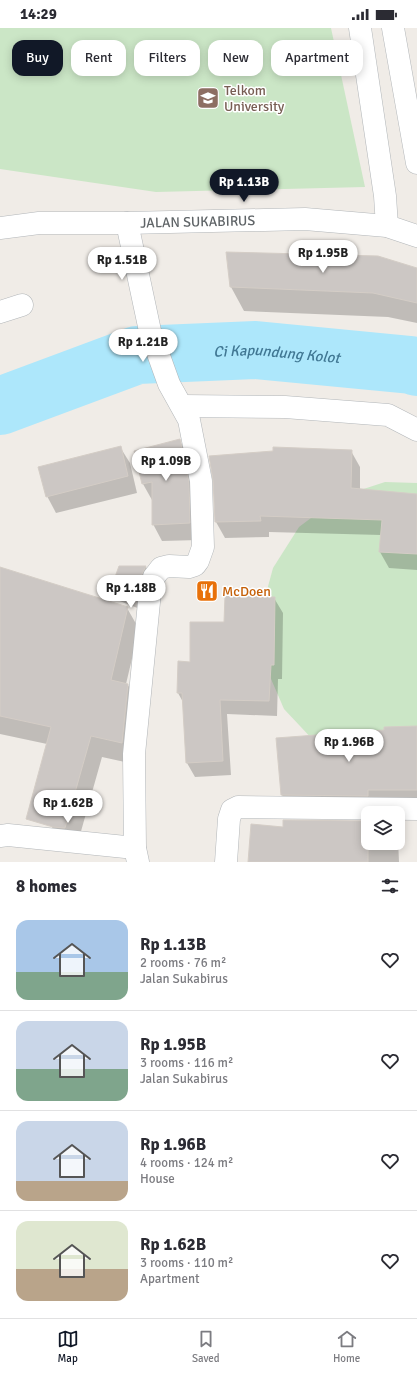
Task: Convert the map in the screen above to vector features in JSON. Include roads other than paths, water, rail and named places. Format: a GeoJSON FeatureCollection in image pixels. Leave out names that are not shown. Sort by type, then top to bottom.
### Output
{"type":"FeatureCollection","features":[{"type":"Feature","properties":{"kind":"street"},"geometry":{"type":"LineString","coordinates":[[360,28],[385,196],[387,226]]}},
{"type":"Feature","properties":{"kind":"street"},"geometry":{"type":"LineString","coordinates":[[393,28],[417,163]]}},
{"type":"Feature","properties":{"kind":"street","name":"JALAN SUKABIRUS"},"geometry":{"type":"LineString","coordinates":[[2,225],[305,219],[387,226],[417,236]]}},
{"type":"Feature","properties":{"kind":"street"},"geometry":{"type":"LineString","coordinates":[[0,836],[8,835],[137,855],[134,754],[150,592],[154,577],[161,568],[169,566],[189,567],[195,565],[203,547],[200,481],[189,420],[169,384],[150,331],[127,223]]}},
{"type":"Feature","properties":{"kind":"street"},"geometry":{"type":"LineString","coordinates":[[0,312],[22,304]]}},
{"type":"Feature","properties":{"kind":"street"},"geometry":{"type":"LineString","coordinates":[[182,406],[285,407],[388,415],[417,430]]}},
{"type":"Feature","properties":{"kind":"street"},"geometry":{"type":"LineString","coordinates":[[226,862],[229,819],[232,810],[238,807],[417,809]]}},
{"type":"Feature","properties":{"kind":"waterway","name":"Ci Kapundung Kolot"},"geometry":{"type":"LineString","coordinates":[[0,406],[137,355],[256,350],[411,365],[417,367]]}},
{"type":"Feature","properties":{"kind":"place","name":"Telkom University"},"geometry":{"type":"Point","coordinates":[208,98]}},
{"type":"Feature","properties":{"kind":"place","name":"McDoen"},"geometry":{"type":"Point","coordinates":[207,591]}}]}
